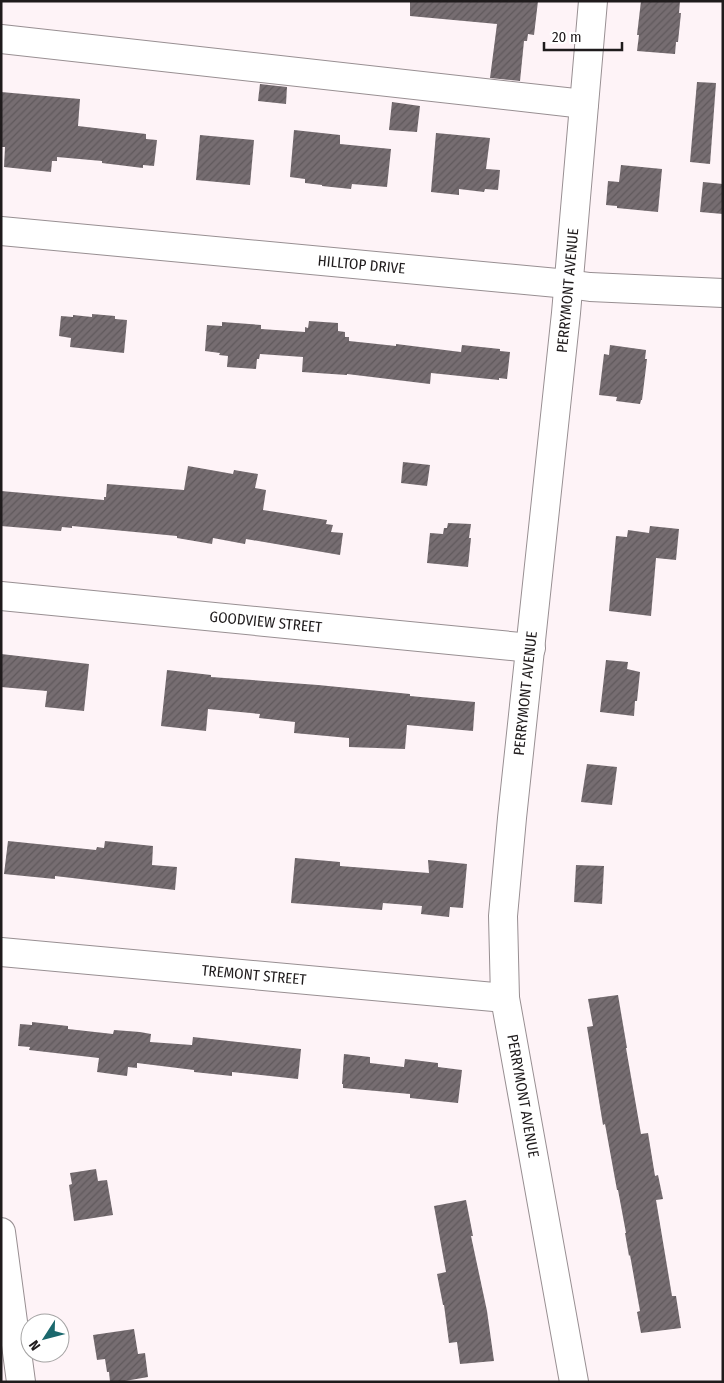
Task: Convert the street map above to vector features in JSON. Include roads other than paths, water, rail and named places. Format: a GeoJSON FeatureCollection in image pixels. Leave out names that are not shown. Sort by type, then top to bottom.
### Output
{"type":"FeatureCollection","features":[{"type":"Feature","properties":{"kind":"street","name":"PERRYMONT AVENUE"},"geometry":{"type":"LineString","coordinates":[[574,1382],[506,998],[503,916],[568,284],[593,1]]}},
{"type":"Feature","properties":{"kind":"street"},"geometry":{"type":"LineString","coordinates":[[1,39],[584,104]]}},
{"type":"Feature","properties":{"kind":"street","name":"HILLTOP DRIVE"},"geometry":{"type":"LineString","coordinates":[[1,231],[590,287],[723,293]]}},
{"type":"Feature","properties":{"kind":"street","name":"GOODVIEW STREET"},"geometry":{"type":"LineString","coordinates":[[1,596],[531,648]]}},
{"type":"Feature","properties":{"kind":"street","name":"TREMONT STREET"},"geometry":{"type":"LineString","coordinates":[[1,952],[506,998]]}},
{"type":"Feature","properties":{"kind":"street"},"geometry":{"type":"LineString","coordinates":[[1,1232],[22,1382]]}}]}
